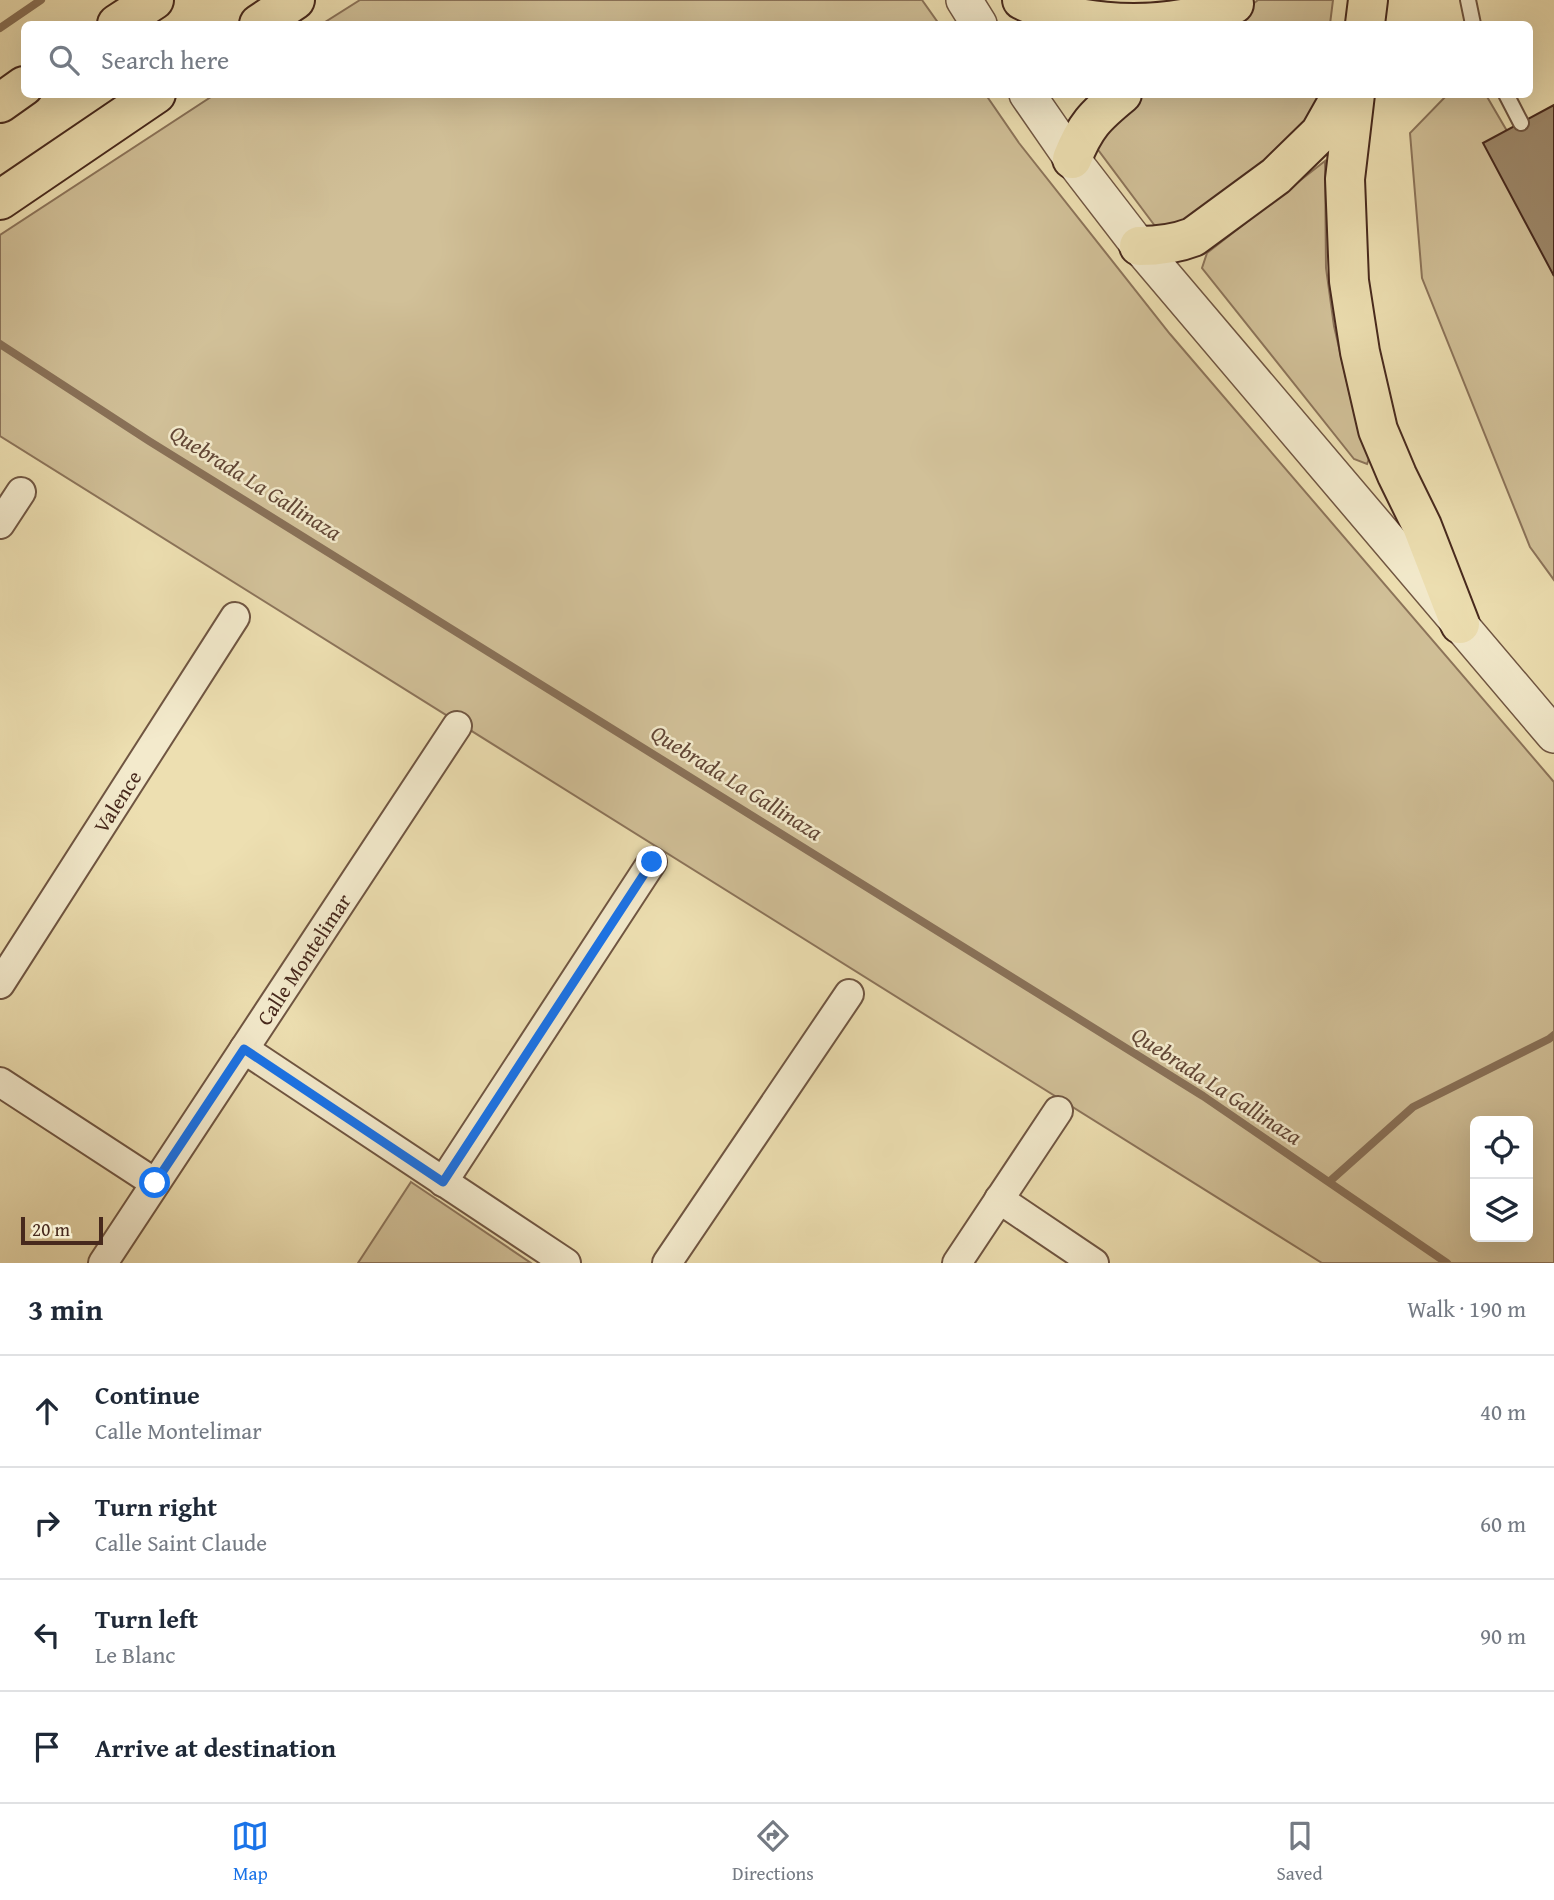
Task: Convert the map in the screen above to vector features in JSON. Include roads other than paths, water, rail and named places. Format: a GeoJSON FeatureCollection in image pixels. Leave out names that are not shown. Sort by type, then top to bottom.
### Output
{"type":"FeatureCollection","features":[{"type":"Feature","properties":{"kind":"highway"},"geometry":{"type":"LineString","coordinates":[[122,21],[153,0]]}},
{"type":"Feature","properties":{"kind":"highway"},"geometry":{"type":"LineString","coordinates":[[264,21],[295,0]]}},
{"type":"Feature","properties":{"kind":"highway"},"geometry":{"type":"LineString","coordinates":[[1022,0],[1082,20],[1106,21]]}},
{"type":"Feature","properties":{"kind":"highway"},"geometry":{"type":"LineString","coordinates":[[1365,21],[1368,0]]}},
{"type":"Feature","properties":{"kind":"highway"},"geometry":{"type":"LineString","coordinates":[[1167,21],[1227,10]]}},
{"type":"Feature","properties":{"kind":"highway"},"geometry":{"type":"LineString","coordinates":[[0,103],[21,88]]}},
{"type":"Feature","properties":{"kind":"highway"},"geometry":{"type":"LineString","coordinates":[[0,201],[150,98]]}},
{"type":"Feature","properties":{"kind":"highway"},"geometry":{"type":"LineString","coordinates":[[1072,159],[1081,135],[1117,98]]}},
{"type":"Feature","properties":{"kind":"highway"},"geometry":{"type":"LineString","coordinates":[[1139,246],[1163,246],[1193,237],[1276,176],[1320,133],[1340,98]]}},
{"type":"Feature","properties":{"kind":"highway"},"geometry":{"type":"LineString","coordinates":[[1355,98],[1345,179],[1349,281],[1360,352],[1378,430],[1422,526],[1460,624]]}},
{"type":"Feature","properties":{"kind":"street"},"geometry":{"type":"LineString","coordinates":[[964,0],[977,21]]}},
{"type":"Feature","properties":{"kind":"street"},"geometry":{"type":"LineString","coordinates":[[1030,98],[1072,159],[1139,246],[1554,735]]}},
{"type":"Feature","properties":{"kind":"street"},"geometry":{"type":"LineString","coordinates":[[0,524],[21,492]]}},
{"type":"Feature","properties":{"kind":"street","name":"Valence"},"geometry":{"type":"LineString","coordinates":[[0,984],[235,618]]}},
{"type":"Feature","properties":{"kind":"street","name":"Calle Montelimar"},"geometry":{"type":"LineString","coordinates":[[103,1263],[457,726]]}},
{"type":"Feature","properties":{"kind":"street"},"geometry":{"type":"LineString","coordinates":[[443,1182],[652,862]]}},
{"type":"Feature","properties":{"kind":"street"},"geometry":{"type":"LineString","coordinates":[[667,1263],[849,994]]}},
{"type":"Feature","properties":{"kind":"street"},"geometry":{"type":"LineString","coordinates":[[244,1049],[566,1263]]}},
{"type":"Feature","properties":{"kind":"street"},"geometry":{"type":"LineString","coordinates":[[0,1082],[155,1183]]}},
{"type":"Feature","properties":{"kind":"street"},"geometry":{"type":"LineString","coordinates":[[957,1263],[1058,1111]]}},
{"type":"Feature","properties":{"kind":"street"},"geometry":{"type":"LineString","coordinates":[[999,1199],[1094,1263]]}},
{"type":"Feature","properties":{"kind":"lane"},"geometry":{"type":"LineString","coordinates":[[1468,0],[1472,21]]}},
{"type":"Feature","properties":{"kind":"lane"},"geometry":{"type":"LineString","coordinates":[[1508,98],[1521,123]]}},
{"type":"Feature","properties":{"kind":"waterway"},"geometry":{"type":"LineString","coordinates":[[0,28],[41,0]]}},
{"type":"Feature","properties":{"kind":"waterway","name":"Quebrada La Gallinaza"},"geometry":{"type":"LineString","coordinates":[[0,344],[149,441],[1203,1096],[1447,1263]]}},
{"type":"Feature","properties":{"kind":"waterway"},"geometry":{"type":"LineString","coordinates":[[1329,1182],[1413,1107],[1554,1035]]}}]}
